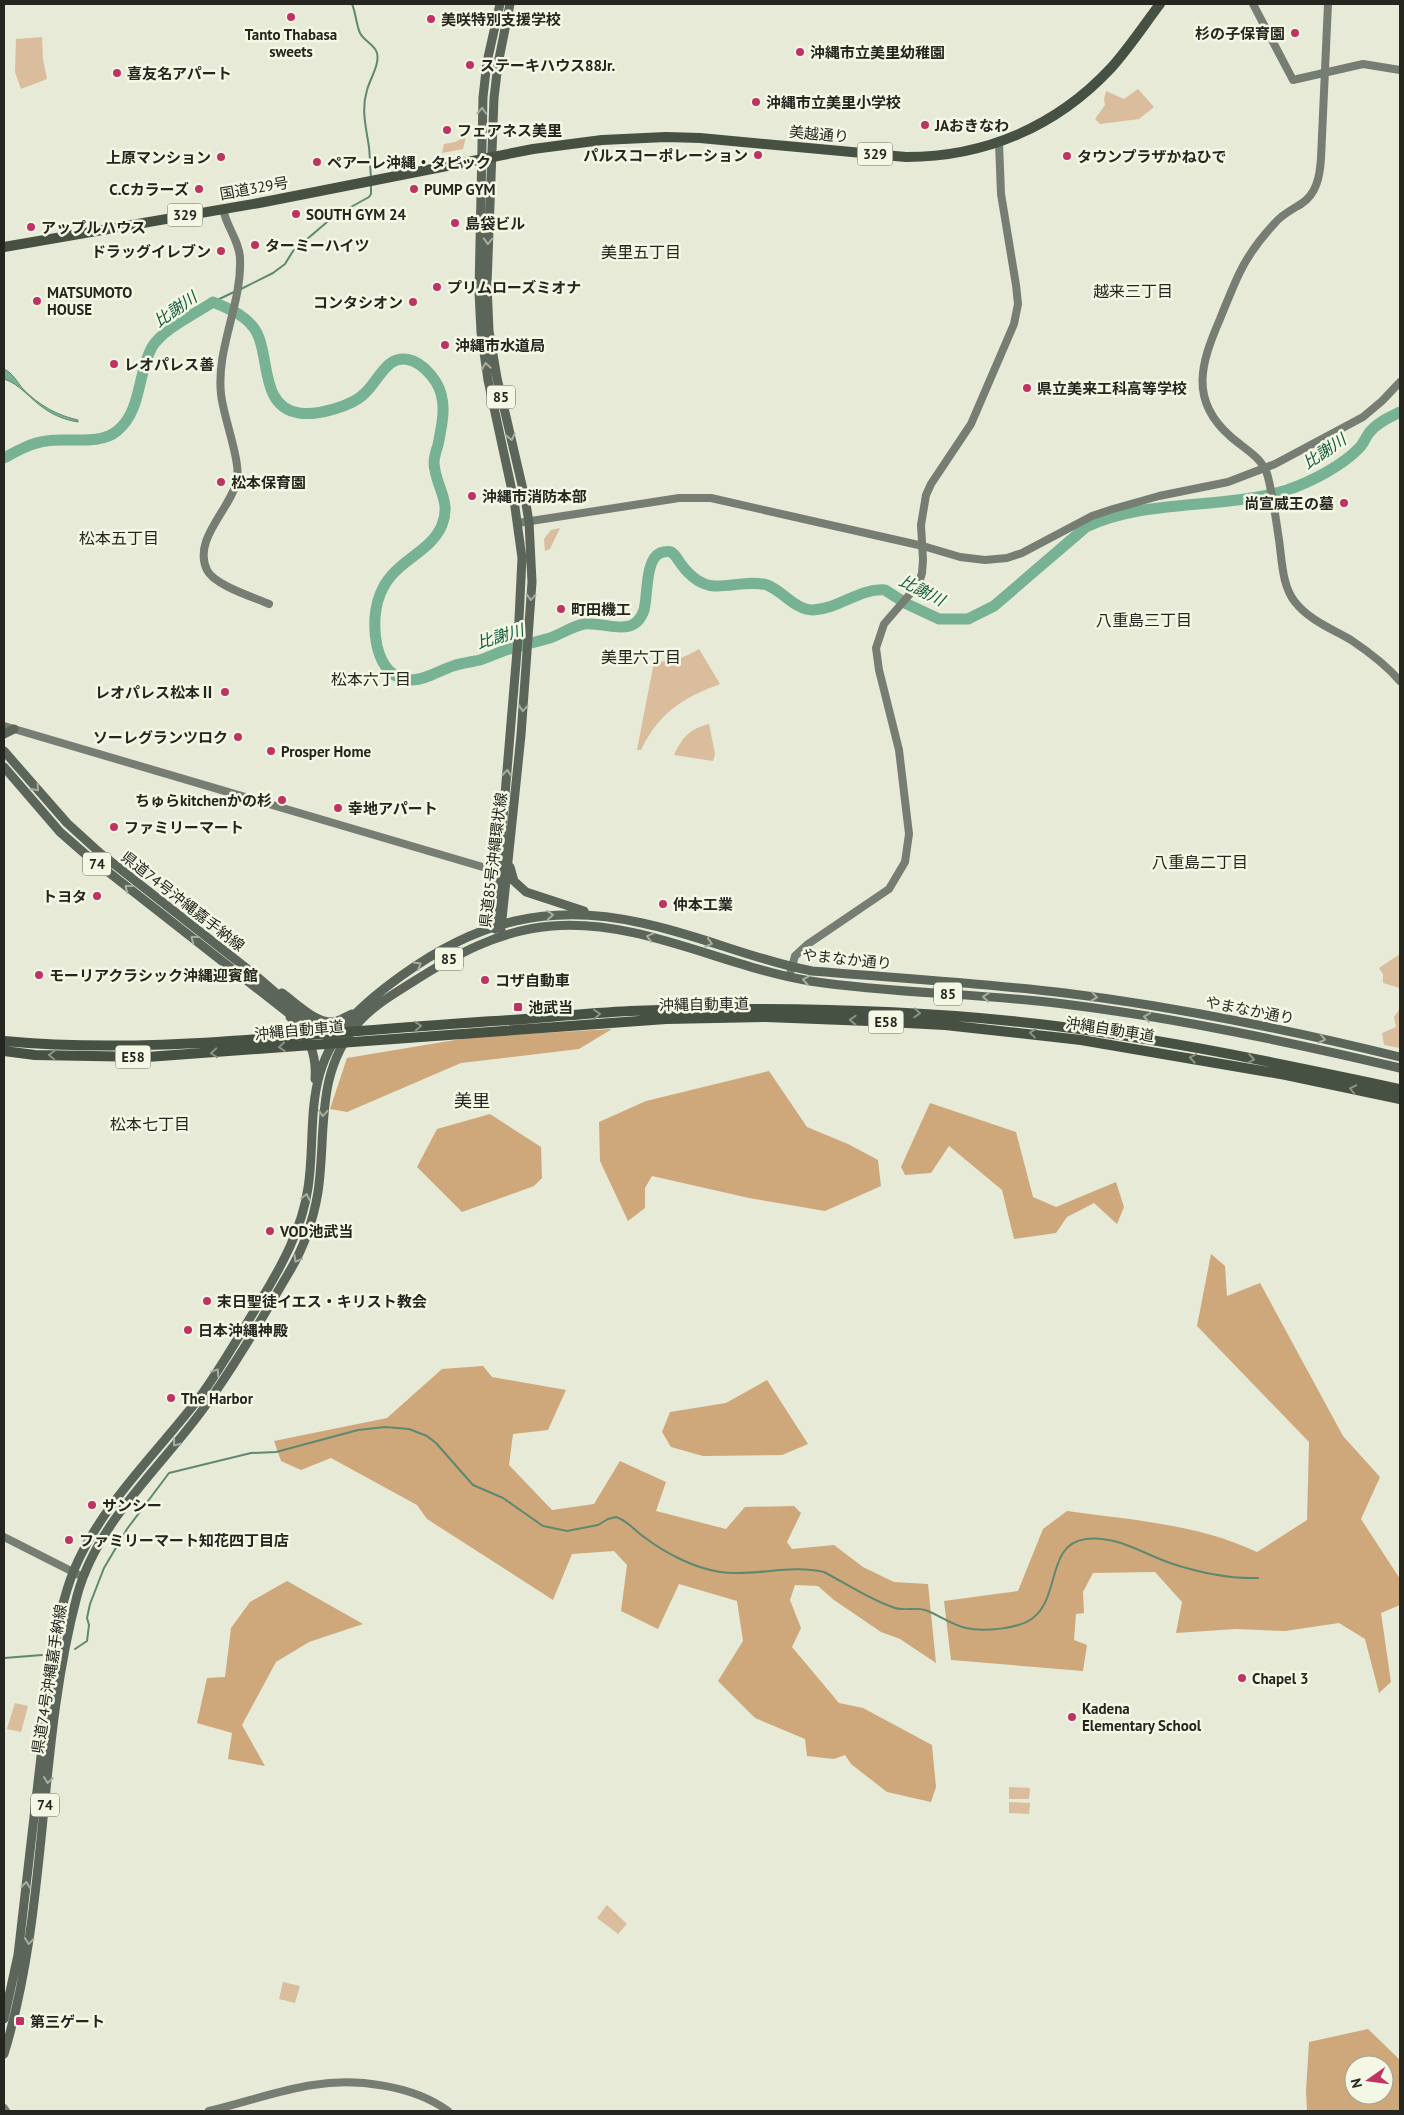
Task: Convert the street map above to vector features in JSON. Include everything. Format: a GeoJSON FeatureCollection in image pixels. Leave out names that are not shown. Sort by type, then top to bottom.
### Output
{"type":"FeatureCollection","features":[{"type":"Feature","properties":{"kind":"highway","name":"美越通り"},"geometry":{"type":"LineString","coordinates":[[480,160],[533,149],[602,140],[666,137],[724,140],[906,157],[954,154],[1000,143],[1028,130],[1056,113],[1087,90],[1112,67],[1160,4]]}},
{"type":"Feature","properties":{"kind":"highway","name":"国道329号"},"geometry":{"type":"LineString","coordinates":[[4,247],[223,209],[480,160]]}},
{"type":"Feature","properties":{"kind":"highway","name":"沖縄自動車道"},"geometry":{"type":"LineString","coordinates":[[4,1052],[45,1055],[147,1057],[262,1044],[629,1012],[766,1009],[945,1015],[1065,1027],[1162,1042],[1288,1065],[1400,1089]]}},
{"type":"Feature","properties":{"kind":"highway","name":"沖縄自動車道"},"geometry":{"type":"LineString","coordinates":[[367,1035],[675,1019],[766,1018],[945,1025],[1011,1030],[1160,1052],[1286,1075],[1400,1100]]}},
{"type":"Feature","properties":{"kind":"highway","name":"沖縄自動車道"},"geometry":{"type":"LineString","coordinates":[[4,1041],[36,1044],[147,1046],[262,1044]]}},
{"type":"Feature","properties":{"kind":"main road","name":"県道85号沖縄環状線"},"geometry":{"type":"LineString","coordinates":[[499,936],[500,868],[522,566],[518,523],[488,380],[481,332],[479,292],[480,160],[483,97],[487,62],[500,4]]}},
{"type":"Feature","properties":{"kind":"main road","name":"県道85号沖縄環状線"},"geometry":{"type":"LineString","coordinates":[[498,925],[509,862],[529,635],[532,566],[526,498],[497,378],[489,331],[487,284],[494,98],[498,64],[510,4]]}},
{"type":"Feature","properties":{"kind":"main road"},"geometry":{"type":"LineString","coordinates":[[4,734],[14,729]]}},
{"type":"Feature","properties":{"kind":"main road","name":"県道74号沖縄嘉手納線"},"geometry":{"type":"LineString","coordinates":[[4,751],[67,823],[100,854],[256,975],[332,1044]]}},
{"type":"Feature","properties":{"kind":"main road","name":"県道74号沖縄嘉手納線"},"geometry":{"type":"LineString","coordinates":[[4,767],[60,832],[84,853],[287,1012],[341,1049],[331,1070],[324,1098],[318,1188],[312,1222],[300,1254],[238,1358],[205,1407],[121,1511],[91,1559],[83,1577],[65,1648],[55,1713],[28,1954],[16,2014],[4,2054]]}},
{"type":"Feature","properties":{"kind":"main road"},"geometry":{"type":"LineString","coordinates":[[509,862],[514,881],[526,892],[589,914]]}},
{"type":"Feature","properties":{"kind":"main road","name":"やまなか通り"},"geometry":{"type":"LineString","coordinates":[[332,1044],[354,1014],[367,1002],[410,970],[462,939],[498,925],[547,915],[589,914],[643,923],[792,967],[812,971],[1064,993],[1181,1011],[1400,1057]]}},
{"type":"Feature","properties":{"kind":"main road","name":"やまなか通り"},"geometry":{"type":"LineString","coordinates":[[341,1049],[359,1022],[384,1000],[443,962],[499,936],[548,926],[598,926],[654,938],[748,968],[789,977],[867,987],[1062,1003],[1178,1021],[1290,1042],[1400,1068]]}},
{"type":"Feature","properties":{"kind":"main road"},"geometry":{"type":"LineString","coordinates":[[256,975],[320,1019],[332,1022],[354,1014]]}},
{"type":"Feature","properties":{"kind":"main road"},"geometry":{"type":"LineString","coordinates":[[1062,1003],[1064,993]]}},
{"type":"Feature","properties":{"kind":"main road"},"geometry":{"type":"LineString","coordinates":[[287,1012],[302,1030],[311,1046],[315,1060],[316,1089]]}},
{"type":"Feature","properties":{"kind":"main road","name":"県道74号沖縄嘉手納線"},"geometry":{"type":"LineString","coordinates":[[4,2019],[18,1955],[54,1653],[60,1618],[73,1572],[113,1504],[201,1395],[289,1250],[301,1219],[308,1187],[316,1089],[332,1044]]}},
{"type":"Feature","properties":{"kind":"street"},"geometry":{"type":"LineString","coordinates":[[1253,4],[1294,80],[1364,64],[1400,70]]}},
{"type":"Feature","properties":{"kind":"street"},"geometry":{"type":"LineString","coordinates":[[1328,4],[1321,158],[1315,189],[1303,203],[1285,214],[1274,224],[1244,265],[1213,335],[1203,366],[1202,387],[1211,414],[1230,436],[1256,456],[1265,468],[1270,486],[1283,569],[1291,597],[1308,615],[1366,650],[1384,664],[1400,681]]}},
{"type":"Feature","properties":{"kind":"street"},"geometry":{"type":"LineString","coordinates":[[789,977],[796,956],[808,944],[888,889],[897,878],[905,862],[909,834],[901,759],[879,670],[876,648],[878,637],[884,624],[919,583],[922,573],[923,546],[921,525],[926,495],[931,484],[971,424],[1014,324],[1018,304],[1001,194],[1000,143]]}},
{"type":"Feature","properties":{"kind":"street"},"geometry":{"type":"LineString","coordinates":[[223,209],[240,256],[240,276],[221,374],[221,394],[238,478],[203,548],[203,559],[207,571],[214,579],[269,604]]}},
{"type":"Feature","properties":{"kind":"street"},"geometry":{"type":"LineString","coordinates":[[518,523],[679,498],[706,497],[724,499],[923,546],[960,557],[985,560],[1007,558],[1022,553],[1092,516],[1159,496],[1228,482],[1265,468],[1363,417],[1400,382]]}},
{"type":"Feature","properties":{"kind":"street"},"geometry":{"type":"LineString","coordinates":[[4,726],[335,822],[436,854],[493,870],[500,868]]}},
{"type":"Feature","properties":{"kind":"street"},"geometry":{"type":"LineString","coordinates":[[4,1537],[83,1577]]}},
{"type":"Feature","properties":{"kind":"street"},"geometry":{"type":"LineString","coordinates":[[209,2111],[312,2085],[337,2082],[395,2088],[419,2094],[448,2111]]}},
{"type":"Feature","properties":{"kind":"shaded area"},"geometry":{"type":"Polygon","coordinates":[[[42,37],[43,59],[47,79],[21,89],[15,72],[16,39],[42,37]]]}},
{"type":"Feature","properties":{"kind":"shaded area"},"geometry":{"type":"Polygon","coordinates":[[[1138,89],[1154,107],[1139,119],[1100,124],[1095,119],[1105,105],[1106,91],[1124,99],[1138,89]]]}},
{"type":"Feature","properties":{"kind":"shaded area"},"geometry":{"type":"Polygon","coordinates":[[[466,136],[463,149],[442,153],[444,144],[455,142],[466,136]]]}},
{"type":"Feature","properties":{"kind":"shaded area"},"geometry":{"type":"Polygon","coordinates":[[[4,369],[12,375],[29,395],[42,405],[62,415],[78,420],[78,422],[57,416],[40,405],[20,388],[4,379],[4,369]]]}},
{"type":"Feature","properties":{"kind":"shaded area"},"geometry":{"type":"Polygon","coordinates":[[[560,528],[550,549],[545,551],[544,539],[551,530],[560,528]]]}},
{"type":"Feature","properties":{"kind":"shaded area"},"geometry":{"type":"Polygon","coordinates":[[[699,649],[720,684],[694,695],[673,708],[656,726],[641,750],[637,750],[654,662],[678,659],[699,649]]]}},
{"type":"Feature","properties":{"kind":"shaded area"},"geometry":{"type":"Polygon","coordinates":[[[709,724],[715,754],[713,761],[674,755],[687,735],[709,724]]]}},
{"type":"Feature","properties":{"kind":"shaded area"},"geometry":{"type":"Polygon","coordinates":[[[1400,954],[1400,988],[1383,983],[1383,974],[1379,968],[1400,954]]]}},
{"type":"Feature","properties":{"kind":"shaded area"},"geometry":{"type":"Polygon","coordinates":[[[1400,1008],[1400,1048],[1384,1045],[1382,1033],[1396,1027],[1394,1017],[1400,1008]]]}},
{"type":"Feature","properties":{"kind":"shaded area"},"geometry":{"type":"Polygon","coordinates":[[[612,1029],[579,1049],[461,1063],[347,1112],[330,1109],[347,1058],[473,1037],[612,1029]]]}},
{"type":"Feature","properties":{"kind":"shaded area"},"geometry":{"type":"Polygon","coordinates":[[[769,1071],[807,1127],[848,1144],[878,1160],[881,1186],[825,1211],[749,1198],[652,1176],[645,1188],[645,1208],[628,1221],[600,1161],[599,1122],[646,1101],[769,1071]]]}},
{"type":"Feature","properties":{"kind":"shaded area"},"geometry":{"type":"Polygon","coordinates":[[[930,1103],[1016,1132],[1033,1197],[1056,1207],[1116,1182],[1124,1207],[1117,1224],[1094,1203],[1067,1217],[1056,1233],[1014,1239],[1002,1190],[949,1146],[931,1173],[905,1175],[901,1167],[930,1103]]]}},
{"type":"Feature","properties":{"kind":"shaded area"},"geometry":{"type":"Polygon","coordinates":[[[490,1114],[541,1147],[542,1178],[534,1186],[462,1212],[417,1167],[437,1129],[490,1114]]]}},
{"type":"Feature","properties":{"kind":"shaded area"},"geometry":{"type":"Polygon","coordinates":[[[1211,1254],[1225,1266],[1227,1296],[1260,1283],[1343,1436],[1380,1477],[1361,1519],[1400,1579],[1400,1605],[1381,1613],[1391,1682],[1379,1693],[1365,1639],[1339,1623],[1285,1631],[1236,1629],[1176,1633],[1182,1602],[1155,1572],[1093,1573],[1083,1592],[1084,1613],[1076,1614],[1074,1640],[1087,1645],[1083,1671],[951,1660],[944,1601],[1018,1591],[1043,1529],[1067,1511],[1188,1529],[1235,1543],[1257,1552],[1307,1520],[1309,1442],[1197,1326],[1211,1254]]]}},
{"type":"Feature","properties":{"kind":"shaded area"},"geometry":{"type":"Polygon","coordinates":[[[483,1366],[492,1377],[566,1390],[548,1430],[513,1434],[509,1465],[552,1510],[594,1504],[620,1461],[666,1482],[656,1511],[726,1529],[745,1507],[794,1506],[801,1513],[787,1542],[792,1549],[834,1545],[863,1567],[894,1582],[928,1584],[936,1663],[900,1639],[881,1632],[834,1600],[818,1586],[795,1585],[790,1600],[801,1628],[792,1647],[839,1703],[863,1708],[932,1745],[936,1787],[931,1802],[887,1792],[851,1764],[845,1755],[834,1759],[807,1756],[805,1739],[755,1718],[718,1681],[743,1641],[737,1601],[679,1584],[658,1629],[621,1611],[627,1565],[614,1551],[572,1554],[553,1600],[427,1519],[417,1505],[331,1458],[301,1470],[281,1461],[274,1441],[387,1418],[442,1369],[483,1366]]]}},
{"type":"Feature","properties":{"kind":"shaded area"},"geometry":{"type":"Polygon","coordinates":[[[767,1380],[808,1444],[782,1455],[703,1456],[671,1447],[662,1432],[670,1412],[726,1403],[767,1380]]]}},
{"type":"Feature","properties":{"kind":"shaded area"},"geometry":{"type":"Polygon","coordinates":[[[287,1581],[363,1624],[309,1642],[276,1662],[242,1725],[265,1766],[228,1759],[232,1733],[197,1723],[207,1678],[225,1677],[231,1628],[250,1602],[287,1581]]]}},
{"type":"Feature","properties":{"kind":"shaded area"},"geometry":{"type":"Polygon","coordinates":[[[15,1703],[28,1706],[21,1732],[7,1729],[15,1703]]]}},
{"type":"Feature","properties":{"kind":"shaded area"},"geometry":{"type":"Polygon","coordinates":[[[1009,1787],[1030,1788],[1029,1799],[1009,1799],[1009,1787]]]}},
{"type":"Feature","properties":{"kind":"shaded area"},"geometry":{"type":"Polygon","coordinates":[[[1009,1802],[1030,1803],[1029,1814],[1009,1813],[1009,1802]]]}},
{"type":"Feature","properties":{"kind":"shaded area"},"geometry":{"type":"Polygon","coordinates":[[[607,1905],[627,1924],[618,1934],[597,1918],[607,1905]]]}},
{"type":"Feature","properties":{"kind":"shaded area"},"geometry":{"type":"Polygon","coordinates":[[[283,1982],[300,1986],[295,2003],[279,1999],[283,1982]]]}},
{"type":"Feature","properties":{"kind":"shaded area"},"geometry":{"type":"Polygon","coordinates":[[[1368,2029],[1400,2060],[1400,2111],[1307,2111],[1306,2091],[1309,2042],[1368,2029]]]}},
{"type":"Feature","properties":{"kind":"waterway"},"geometry":{"type":"LineString","coordinates":[[352,4],[360,33],[374,48],[378,57],[364,105],[371,178]]}},
{"type":"Feature","properties":{"kind":"waterway"},"geometry":{"type":"LineString","coordinates":[[241,289],[273,273],[285,264],[293,251],[333,217],[369,197],[371,185]]}},
{"type":"Feature","properties":{"kind":"waterway"},"geometry":{"type":"LineString","coordinates":[[213,302],[234,292]]}},
{"type":"Feature","properties":{"kind":"waterway","name":"比謝川"},"geometry":{"type":"LineString","coordinates":[[4,458],[40,442],[92,440],[110,436],[117,431],[131,413],[147,358],[157,340],[171,328],[213,302],[238,314],[253,327],[261,343],[272,392],[287,409],[299,413],[315,413],[343,406],[364,394],[390,363],[404,359],[417,363],[434,379],[442,397],[442,421],[434,463],[444,501],[445,516],[437,534],[430,542],[389,578],[380,595],[376,609],[375,624],[379,652],[387,669],[402,679],[415,680],[453,666],[480,660],[506,650],[550,638],[580,625],[592,624],[626,627],[633,624],[639,619],[644,610],[649,570],[652,563],[660,553],[666,552],[672,553],[695,579],[704,584],[714,586],[754,583],[767,585],[795,604],[807,609],[822,609],[866,592],[885,590],[907,604],[939,619],[968,619],[994,606],[1086,527],[1134,512],[1237,500],[1296,487],[1316,478],[1346,460],[1361,446],[1375,426],[1400,412]]}},
{"type":"Feature","properties":{"kind":"waterway"},"geometry":{"type":"LineString","coordinates":[[75,1649],[87,1641],[89,1625],[87,1618],[90,1604],[104,1568],[127,1529],[169,1473],[251,1453],[276,1452],[358,1430],[385,1427],[409,1429],[427,1436],[436,1443],[473,1485],[503,1498],[543,1526],[567,1531],[598,1525],[616,1517],[661,1549],[700,1567],[733,1573],[798,1569],[824,1572],[886,1605],[899,1609],[925,1610],[966,1628],[982,1630],[1001,1629],[1019,1625],[1033,1618],[1042,1608],[1059,1560],[1065,1550],[1073,1543],[1086,1539],[1109,1540],[1120,1543],[1173,1564],[1205,1573],[1236,1578],[1258,1578]]}},
{"type":"Feature","properties":{"kind":"waterway"},"geometry":{"type":"LineString","coordinates":[[4,1658],[42,1655]]}},
{"type":"Feature","properties":{"kind":"place","name":"Tanto Thabasa sweets"},"geometry":{"type":"Point","coordinates":[291,17]}},
{"type":"Feature","properties":{"kind":"place","name":"美咲特別支援学校"},"geometry":{"type":"Point","coordinates":[431,19]}},
{"type":"Feature","properties":{"kind":"place","name":"杉の子保育園"},"geometry":{"type":"Point","coordinates":[1295,33]}},
{"type":"Feature","properties":{"kind":"place","name":"沖縄市立美里幼稚園"},"geometry":{"type":"Point","coordinates":[800,52]}},
{"type":"Feature","properties":{"kind":"place","name":"ステーキハウス88Jr."},"geometry":{"type":"Point","coordinates":[470,65]}},
{"type":"Feature","properties":{"kind":"place","name":"喜友名アパート"},"geometry":{"type":"Point","coordinates":[117,73]}},
{"type":"Feature","properties":{"kind":"place","name":"沖縄市立美里小学校"},"geometry":{"type":"Point","coordinates":[756,102]}},
{"type":"Feature","properties":{"kind":"place","name":"JAおきなわ"},"geometry":{"type":"Point","coordinates":[925,125]}},
{"type":"Feature","properties":{"kind":"place","name":"フェアネス美里"},"geometry":{"type":"Point","coordinates":[447,130]}},
{"type":"Feature","properties":{"kind":"place","name":"パルスコーポレーション"},"geometry":{"type":"Point","coordinates":[758,155]}},
{"type":"Feature","properties":{"kind":"place","name":"タウンプラザかねひで"},"geometry":{"type":"Point","coordinates":[1067,156]}},
{"type":"Feature","properties":{"kind":"place","name":"上原マンション"},"geometry":{"type":"Point","coordinates":[221,157]}},
{"type":"Feature","properties":{"kind":"place","name":"ペアーレ沖縄・タピック"},"geometry":{"type":"Point","coordinates":[317,162]}},
{"type":"Feature","properties":{"kind":"place","name":"C.Cカラーズ"},"geometry":{"type":"Point","coordinates":[199,189]}},
{"type":"Feature","properties":{"kind":"place","name":"PUMP GYM"},"geometry":{"type":"Point","coordinates":[414,189]}},
{"type":"Feature","properties":{"kind":"place","name":"SOUTH GYM 24"},"geometry":{"type":"Point","coordinates":[296,214]}},
{"type":"Feature","properties":{"kind":"place","name":"島袋ビル"},"geometry":{"type":"Point","coordinates":[455,223]}},
{"type":"Feature","properties":{"kind":"place","name":"アップルハウス"},"geometry":{"type":"Point","coordinates":[31,227]}},
{"type":"Feature","properties":{"kind":"place","name":"ターミーハイツ"},"geometry":{"type":"Point","coordinates":[255,245]}},
{"type":"Feature","properties":{"kind":"place","name":"ドラッグイレブン"},"geometry":{"type":"Point","coordinates":[221,251]}},
{"type":"Feature","properties":{"kind":"place","name":"プリムローズミオナ"},"geometry":{"type":"Point","coordinates":[437,287]}},
{"type":"Feature","properties":{"kind":"place","name":"MATSUMOTO HOUSE"},"geometry":{"type":"Point","coordinates":[37,301]}},
{"type":"Feature","properties":{"kind":"place","name":"コンタシオン"},"geometry":{"type":"Point","coordinates":[413,302]}},
{"type":"Feature","properties":{"kind":"place","name":"沖縄市水道局"},"geometry":{"type":"Point","coordinates":[445,345]}},
{"type":"Feature","properties":{"kind":"place","name":"レオパレス善"},"geometry":{"type":"Point","coordinates":[114,364]}},
{"type":"Feature","properties":{"kind":"place","name":"県立美来工科高等学校"},"geometry":{"type":"Point","coordinates":[1027,388]}},
{"type":"Feature","properties":{"kind":"place","name":"松本保育園"},"geometry":{"type":"Point","coordinates":[221,482]}},
{"type":"Feature","properties":{"kind":"place","name":"沖縄市消防本部"},"geometry":{"type":"Point","coordinates":[472,496]}},
{"type":"Feature","properties":{"kind":"place","name":"尚宣威王の墓"},"geometry":{"type":"Point","coordinates":[1344,503]}},
{"type":"Feature","properties":{"kind":"place","name":"町田機工"},"geometry":{"type":"Point","coordinates":[561,609]}},
{"type":"Feature","properties":{"kind":"place","name":"レオパレス松本Ⅱ"},"geometry":{"type":"Point","coordinates":[225,692]}},
{"type":"Feature","properties":{"kind":"place","name":"ソーレグランツロク"},"geometry":{"type":"Point","coordinates":[238,737]}},
{"type":"Feature","properties":{"kind":"place","name":"Prosper Home"},"geometry":{"type":"Point","coordinates":[271,751]}},
{"type":"Feature","properties":{"kind":"place","name":"ちゅらkitchenかの杉"},"geometry":{"type":"Point","coordinates":[282,800]}},
{"type":"Feature","properties":{"kind":"place","name":"幸地アパート"},"geometry":{"type":"Point","coordinates":[338,808]}},
{"type":"Feature","properties":{"kind":"place","name":"ファミリーマート"},"geometry":{"type":"Point","coordinates":[114,827]}},
{"type":"Feature","properties":{"kind":"place","name":"トヨタ"},"geometry":{"type":"Point","coordinates":[97,896]}},
{"type":"Feature","properties":{"kind":"place","name":"仲本工業"},"geometry":{"type":"Point","coordinates":[663,904]}},
{"type":"Feature","properties":{"kind":"place","name":"モーリアクラシック沖縄迎賓館"},"geometry":{"type":"Point","coordinates":[39,975]}},
{"type":"Feature","properties":{"kind":"place","name":"コザ自動車"},"geometry":{"type":"Point","coordinates":[485,980]}},
{"type":"Feature","properties":{"kind":"place","name":"池武当"},"geometry":{"type":"Point","coordinates":[518,1007]}},
{"type":"Feature","properties":{"kind":"place","name":"VOD池武当"},"geometry":{"type":"Point","coordinates":[270,1231]}},
{"type":"Feature","properties":{"kind":"place","name":"末日聖徒イエス・キリスト教会"},"geometry":{"type":"Point","coordinates":[207,1301]}},
{"type":"Feature","properties":{"kind":"place","name":"日本沖縄神殿"},"geometry":{"type":"Point","coordinates":[188,1330]}},
{"type":"Feature","properties":{"kind":"place","name":"The Harbor"},"geometry":{"type":"Point","coordinates":[171,1398]}},
{"type":"Feature","properties":{"kind":"place","name":"サンシー"},"geometry":{"type":"Point","coordinates":[92,1505]}},
{"type":"Feature","properties":{"kind":"place","name":"ファミリーマート知花四丁目店"},"geometry":{"type":"Point","coordinates":[69,1540]}},
{"type":"Feature","properties":{"kind":"place","name":"Chapel 3"},"geometry":{"type":"Point","coordinates":[1242,1678]}},
{"type":"Feature","properties":{"kind":"place","name":"Kadena Elementary School"},"geometry":{"type":"Point","coordinates":[1072,1717]}},
{"type":"Feature","properties":{"kind":"place","name":"第三ゲート"},"geometry":{"type":"Point","coordinates":[20,2021]}},
{"type":"Feature","properties":{"kind":"district","name":"美里五丁目"},"geometry":{"type":"Point","coordinates":[641,252]}},
{"type":"Feature","properties":{"kind":"district","name":"越来三丁目"},"geometry":{"type":"Point","coordinates":[1133,291]}},
{"type":"Feature","properties":{"kind":"district","name":"松本五丁目"},"geometry":{"type":"Point","coordinates":[119,538]}},
{"type":"Feature","properties":{"kind":"district","name":"八重島三丁目"},"geometry":{"type":"Point","coordinates":[1144,620]}},
{"type":"Feature","properties":{"kind":"district","name":"美里六丁目"},"geometry":{"type":"Point","coordinates":[641,657]}},
{"type":"Feature","properties":{"kind":"district","name":"松本六丁目"},"geometry":{"type":"Point","coordinates":[371,679]}},
{"type":"Feature","properties":{"kind":"district","name":"八重島二丁目"},"geometry":{"type":"Point","coordinates":[1200,862]}},
{"type":"Feature","properties":{"kind":"district","name":"美里"},"geometry":{"type":"Point","coordinates":[472,1100]}},
{"type":"Feature","properties":{"kind":"district","name":"松本七丁目"},"geometry":{"type":"Point","coordinates":[150,1124]}}]}
